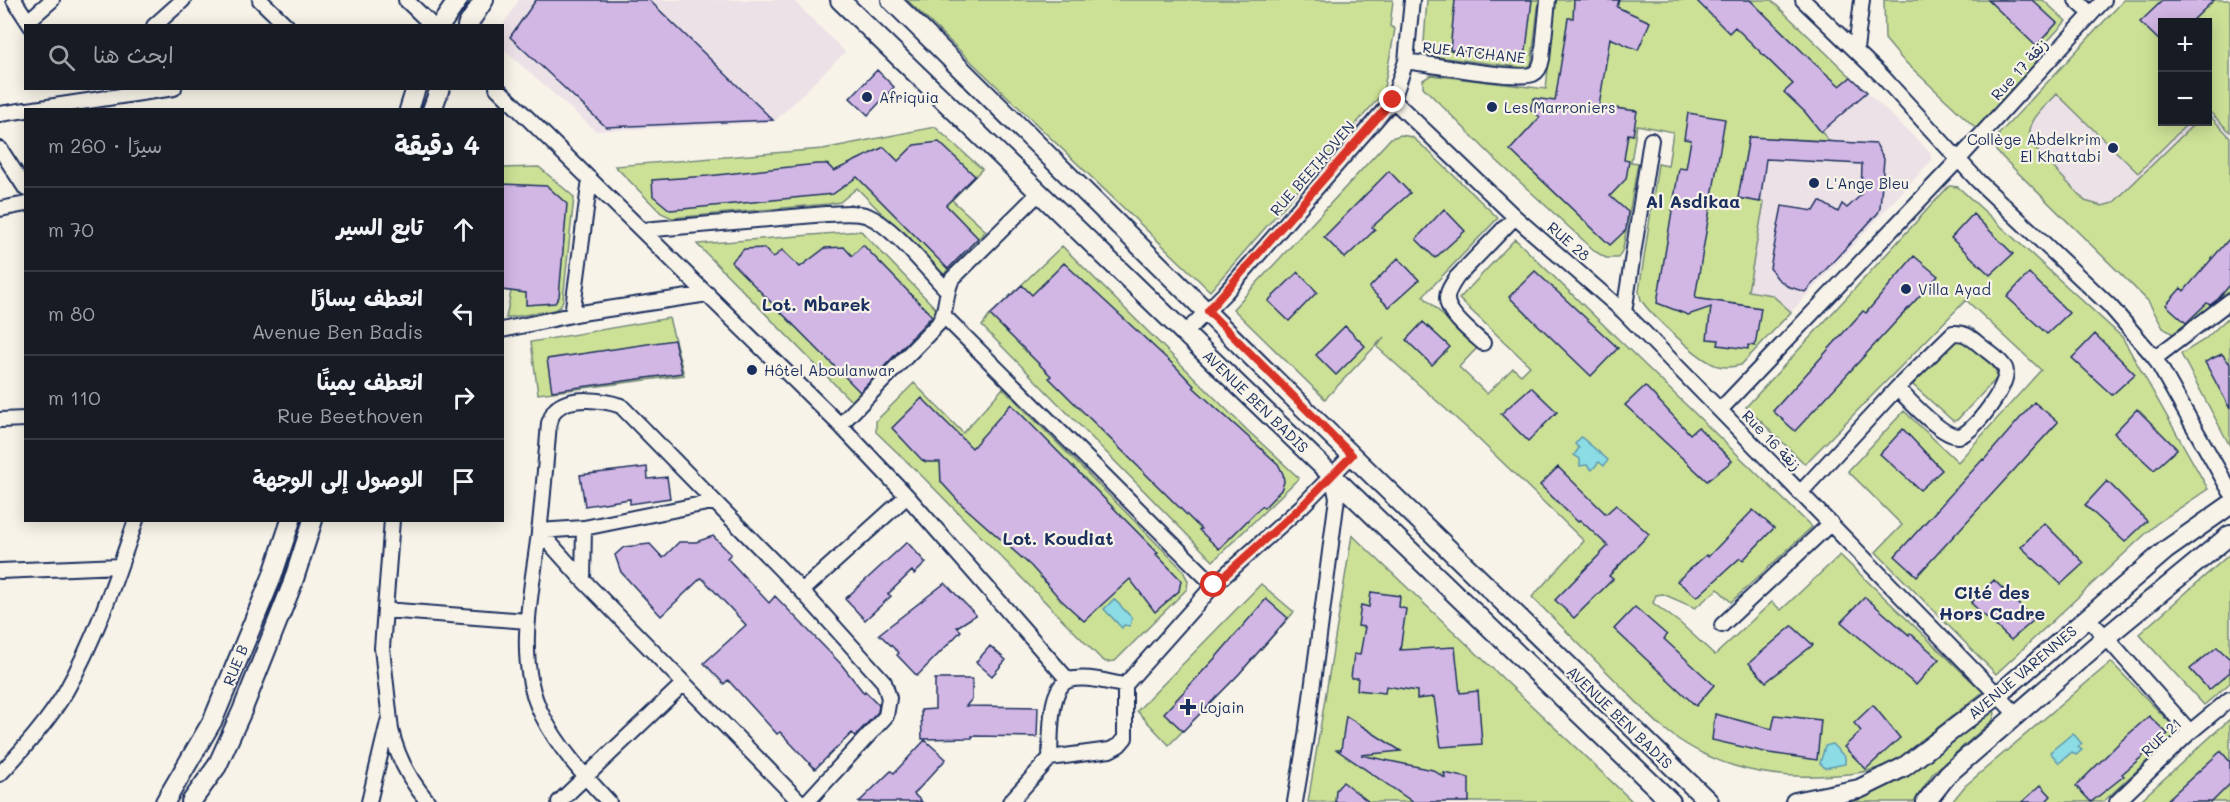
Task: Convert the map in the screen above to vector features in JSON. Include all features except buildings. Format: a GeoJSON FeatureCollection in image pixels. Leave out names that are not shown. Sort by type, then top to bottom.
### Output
{"type":"FeatureCollection","features":[{"type":"Feature","properties":{"kind":"main road"},"geometry":{"type":"LineString","coordinates":[[441,24],[458,0]]}},
{"type":"Feature","properties":{"kind":"main road"},"geometry":{"type":"LineString","coordinates":[[468,24],[484,0]]}},
{"type":"Feature","properties":{"kind":"main road","name":"AVENUE BEN BADIS"},"geometry":{"type":"LineString","coordinates":[[840,0],[1671,802]]}},
{"type":"Feature","properties":{"kind":"main road","name":"AVENUE BEN BADIS"},"geometry":{"type":"LineString","coordinates":[[891,0],[1352,455],[1709,802]]}},
{"type":"Feature","properties":{"kind":"main road"},"geometry":{"type":"LineString","coordinates":[[410,108],[415,90]]}},
{"type":"Feature","properties":{"kind":"main road"},"geometry":{"type":"LineString","coordinates":[[433,108],[439,90]]}},
{"type":"Feature","properties":{"kind":"main road","name":"AVENUE VARENNES"},"geometry":{"type":"LineString","coordinates":[[1795,802],[1859,789],[1904,767],[1998,695],[2166,550],[2230,505]]}},
{"type":"Feature","properties":{"kind":"main road","name":"RUE B"},"geometry":{"type":"LineString","coordinates":[[165,802],[213,720],[272,577],[290,522]]}},
{"type":"Feature","properties":{"kind":"main road","name":"RUE B"},"geometry":{"type":"LineString","coordinates":[[191,802],[217,766],[242,711],[292,585],[312,522]]}},
{"type":"Feature","properties":{"kind":"main road","name":"AVENUE VARENNES"},"geometry":{"type":"LineString","coordinates":[[1926,802],[1948,774],[2106,637],[2230,535]]}},
{"type":"Feature","properties":{"kind":"street"},"geometry":{"type":"LineString","coordinates":[[14,0],[30,23],[52,0]]}},
{"type":"Feature","properties":{"kind":"street"},"geometry":{"type":"LineString","coordinates":[[156,24],[183,0]]}},
{"type":"Feature","properties":{"kind":"street"},"geometry":{"type":"LineString","coordinates":[[260,0],[285,24]]}},
{"type":"Feature","properties":{"kind":"street"},"geometry":{"type":"LineString","coordinates":[[406,0],[431,24]]}},
{"type":"Feature","properties":{"kind":"street","name":"RUE BEETHOVEN"},"geometry":{"type":"LineString","coordinates":[[1185,333],[1208,311],[1393,100],[1406,61],[1412,0]]}},
{"type":"Feature","properties":{"kind":"street","name":"RUE ATCHANE"},"geometry":{"type":"LineString","coordinates":[[1406,61],[1482,72],[1523,76],[1533,74],[1540,67],[1542,59],[1548,0]]}},
{"type":"Feature","properties":{"kind":"street"},"geometry":{"type":"LineString","coordinates":[[1803,0],[1856,49],[1978,181],[2110,306],[2155,358],[2230,491]]}},
{"type":"Feature","properties":{"kind":"street"},"geometry":{"type":"LineString","coordinates":[[1856,49],[1862,0]]}},
{"type":"Feature","properties":{"kind":"street"},"geometry":{"type":"LineString","coordinates":[[2076,0],[2091,14]]}},
{"type":"Feature","properties":{"kind":"street","name":"Rue 17 زنقة"},"geometry":{"type":"LineString","coordinates":[[1959,159],[2104,0]]}},
{"type":"Feature","properties":{"kind":"street"},"geometry":{"type":"LineString","coordinates":[[33,108],[78,93],[136,90]]}},
{"type":"Feature","properties":{"kind":"street"},"geometry":{"type":"LineString","coordinates":[[499,90],[840,425],[907,496],[1068,680]]}},
{"type":"Feature","properties":{"kind":"street","name":"RUE 28"},"geometry":{"type":"LineString","coordinates":[[1393,100],[1515,217],[1624,312],[1720,410]]}},
{"type":"Feature","properties":{"kind":"street"},"geometry":{"type":"LineString","coordinates":[[0,114],[24,110]]}},
{"type":"Feature","properties":{"kind":"street"},"geometry":{"type":"LineString","coordinates":[[1624,312],[1651,140]]}},
{"type":"Feature","properties":{"kind":"street"},"geometry":{"type":"LineString","coordinates":[[0,149],[24,186]]}},
{"type":"Feature","properties":{"kind":"street","name":"Rue 16 زنقة"},"geometry":{"type":"LineString","coordinates":[[1959,159],[1720,410],[2017,715]]}},
{"type":"Feature","properties":{"kind":"street"},"geometry":{"type":"LineString","coordinates":[[572,315],[590,179]]}},
{"type":"Feature","properties":{"kind":"street"},"geometry":{"type":"LineString","coordinates":[[840,425],[895,371],[944,316],[946,290],[952,279],[1040,192]]}},
{"type":"Feature","properties":{"kind":"street"},"geometry":{"type":"LineString","coordinates":[[0,209],[24,204]]}},
{"type":"Feature","properties":{"kind":"street"},"geometry":{"type":"LineString","coordinates":[[643,230],[826,214],[849,213],[867,216],[887,228],[946,290]]}},
{"type":"Feature","properties":{"kind":"street"},"geometry":{"type":"LineString","coordinates":[[1483,343],[1450,309],[1447,299],[1457,277],[1515,217]]}},
{"type":"Feature","properties":{"kind":"street"},"geometry":{"type":"LineString","coordinates":[[504,330],[572,315],[708,294]]}},
{"type":"Feature","properties":{"kind":"street"},"geometry":{"type":"LineString","coordinates":[[2155,358],[2230,301]]}},
{"type":"Feature","properties":{"kind":"street"},"geometry":{"type":"LineString","coordinates":[[944,316],[1214,585]]}},
{"type":"Feature","properties":{"kind":"street"},"geometry":{"type":"LineString","coordinates":[[1800,492],[1897,388],[1953,333],[1965,333],[1995,357],[2005,368],[2006,374],[2005,383],[1991,405],[1966,434],[1958,436],[1938,427],[1897,388]]}},
{"type":"Feature","properties":{"kind":"street"},"geometry":{"type":"LineString","coordinates":[[609,802],[586,778],[541,714],[531,683],[527,654],[528,621],[549,423],[554,412],[561,406],[586,399],[604,400],[621,406],[712,502],[802,591],[884,682],[889,698],[885,716],[807,802]]}},
{"type":"Feature","properties":{"kind":"street"},"geometry":{"type":"LineString","coordinates":[[0,420],[24,419]]}},
{"type":"Feature","properties":{"kind":"street"},"geometry":{"type":"LineString","coordinates":[[1010,802],[1050,759],[1110,750],[1119,745],[1125,738],[1125,685],[1214,585],[1352,455]]}},
{"type":"Feature","properties":{"kind":"street"},"geometry":{"type":"LineString","coordinates":[[1295,802],[1308,724],[1337,498],[1332,475]]}},
{"type":"Feature","properties":{"kind":"street"},"geometry":{"type":"LineString","coordinates":[[802,591],[907,496]]}},
{"type":"Feature","properties":{"kind":"street"},"geometry":{"type":"LineString","coordinates":[[539,531],[584,528],[712,502]]}},
{"type":"Feature","properties":{"kind":"street"},"geometry":{"type":"LineString","coordinates":[[0,774],[38,733],[65,691],[99,622],[135,522]]}},
{"type":"Feature","properties":{"kind":"street"},"geometry":{"type":"LineString","coordinates":[[392,522],[382,648],[390,714],[394,743],[418,790],[428,802]]}},
{"type":"Feature","properties":{"kind":"street"},"geometry":{"type":"LineString","coordinates":[[1722,625],[1831,523]]}},
{"type":"Feature","properties":{"kind":"street"},"geometry":{"type":"LineString","coordinates":[[583,580],[584,528]]}},
{"type":"Feature","properties":{"kind":"street"},"geometry":{"type":"LineString","coordinates":[[539,531],[683,684],[800,802]]}},
{"type":"Feature","properties":{"kind":"street"},"geometry":{"type":"LineString","coordinates":[[0,571],[120,566]]}},
{"type":"Feature","properties":{"kind":"street"},"geometry":{"type":"LineString","coordinates":[[385,610],[528,621]]}},
{"type":"Feature","properties":{"kind":"street"},"geometry":{"type":"LineString","coordinates":[[2087,618],[2190,732]]}},
{"type":"Feature","properties":{"kind":"street"},"geometry":{"type":"LineString","coordinates":[[1050,759],[1054,702],[1060,687],[1068,680],[1084,679],[1125,685]]}},
{"type":"Feature","properties":{"kind":"street"},"geometry":{"type":"LineString","coordinates":[[559,802],[683,684]]}},
{"type":"Feature","properties":{"kind":"street","name":"RUE 21"},"geometry":{"type":"LineString","coordinates":[[2117,802],[2190,732],[2230,699]]}},
{"type":"Feature","properties":{"kind":"street"},"geometry":{"type":"LineString","coordinates":[[369,802],[390,714]]}},
{"type":"Feature","properties":{"kind":"shaded area"},"geometry":{"type":"Polygon","coordinates":[[[519,0],[793,0],[845,52],[774,122],[596,131],[504,50],[503,24],[519,0]]]}},
{"type":"Feature","properties":{"kind":"shaded area","name":"Collège Abdelkrim El Khattabi"},"geometry":{"type":"Polygon","coordinates":[[[2124,0],[2230,0],[2230,216],[2148,301],[1996,151],[1999,134],[2124,0]]]}},
{"type":"Feature","properties":{"kind":"shaded area","name":"L'Ange Bleu"},"geometry":{"type":"Polygon","coordinates":[[[1851,77],[1931,153],[1931,161],[1791,312],[1775,297],[1700,283],[1729,113],[1807,115],[1851,77]]]}},
{"type":"Feature","properties":{"kind":"green space"},"geometry":{"type":"Polygon","coordinates":[[[907,0],[1393,0],[1390,26],[1395,29],[1383,93],[1210,291],[907,0]]]}},
{"type":"Feature","properties":{"kind":"green space"},"geometry":{"type":"Polygon","coordinates":[[[1427,0],[1539,0],[1531,66],[1525,68],[1430,56],[1426,53],[1424,42],[1427,0]]]}},
{"type":"Feature","properties":{"kind":"green space"},"geometry":{"type":"Polygon","coordinates":[[[1555,0],[1771,0],[1851,77],[1808,115],[1829,141],[1749,137],[1739,198],[1764,202],[1748,291],[1772,295],[1791,312],[1741,365],[1724,367],[1710,363],[1677,337],[1641,300],[1639,291],[1658,164],[1668,166],[1673,132],[1637,125],[1631,162],[1638,163],[1623,249],[1618,258],[1606,258],[1596,252],[1496,160],[1423,87],[1423,80],[1431,75],[1546,89],[1555,0]]]}},
{"type":"Feature","properties":{"kind":"green space"},"geometry":{"type":"Polygon","coordinates":[[[1884,0],[2043,0],[2066,21],[2033,57],[2040,65],[1980,132],[1901,58],[1885,39],[1884,0]]]}},
{"type":"Feature","properties":{"kind":"green space","name":"Collège Abdelkrim El Khattabi"},"geometry":{"type":"Polygon","coordinates":[[[2124,0],[2230,0],[2230,132],[2212,114],[2212,18],[2158,18],[2158,126],[2185,126],[2138,173],[2057,94],[2036,116],[2029,135],[2030,143],[2085,201],[2102,206],[2113,203],[2192,126],[2212,126],[2212,118],[2230,137],[2230,293],[2196,323],[2180,332],[2173,334],[2163,328],[2148,301],[1996,151],[1999,134],[2124,0]]]}},
{"type":"Feature","properties":{"kind":"green space"},"geometry":{"type":"Polygon","coordinates":[[[935,127],[982,169],[952,200],[986,231],[943,276],[857,188],[840,202],[828,204],[672,218],[661,213],[615,166],[823,149],[935,127]]]}},
{"type":"Feature","properties":{"kind":"green space"},"geometry":{"type":"Polygon","coordinates":[[[1401,135],[1412,137],[1498,218],[1423,296],[1477,348],[1459,367],[1487,394],[1513,368],[1521,375],[1530,366],[1459,299],[1515,239],[1812,527],[1731,602],[1718,589],[1695,608],[1663,594],[1656,595],[1653,603],[1680,623],[1715,655],[1772,602],[1781,610],[1840,555],[1983,692],[1895,761],[1866,771],[1836,775],[1794,776],[1753,771],[1734,766],[1679,740],[1650,716],[1532,597],[1584,541],[1469,430],[1377,347],[1384,337],[1325,399],[1233,309],[1391,138],[1401,135]]]}},
{"type":"Feature","properties":{"kind":"green space"},"geometry":{"type":"Polygon","coordinates":[[[539,167],[574,197],[563,300],[560,307],[554,310],[506,318],[511,291],[504,290],[504,168],[539,167]]]}},
{"type":"Feature","properties":{"kind":"green space"},"geometry":{"type":"Polygon","coordinates":[[[1949,186],[1958,187],[2122,337],[2208,489],[2156,524],[1996,674],[1876,552],[1902,525],[1848,471],[1904,411],[1958,462],[2041,370],[1966,300],[1805,464],[1746,407],[1949,186]]]}},
{"type":"Feature","properties":{"kind":"green space"},"geometry":{"type":"Polygon","coordinates":[[[861,231],[940,313],[852,402],[697,244],[861,231]]]}},
{"type":"Feature","properties":{"kind":"green space"},"geometry":{"type":"Polygon","coordinates":[[[1062,246],[1247,430],[1299,478],[1213,561],[982,326],[990,315],[1062,246]]]}},
{"type":"Feature","properties":{"kind":"green space"},"geometry":{"type":"Polygon","coordinates":[[[2230,316],[2230,446],[2181,354],[2204,340],[2230,316]]]}},
{"type":"Feature","properties":{"kind":"green space"},"geometry":{"type":"Polygon","coordinates":[[[669,318],[684,375],[538,394],[531,342],[669,318]]]}},
{"type":"Feature","properties":{"kind":"green space"},"geometry":{"type":"Polygon","coordinates":[[[1963,338],[1989,361],[1997,378],[1957,420],[1953,421],[1913,385],[1917,377],[1956,340],[1963,338]]]}},
{"type":"Feature","properties":{"kind":"green space"},"geometry":{"type":"Polygon","coordinates":[[[914,383],[963,433],[1003,388],[1182,569],[1188,581],[1187,589],[1115,661],[1106,662],[1101,659],[876,432],[876,421],[914,383]]]}},
{"type":"Feature","properties":{"kind":"green space"},"geometry":{"type":"Polygon","coordinates":[[[1352,535],[1633,802],[1308,802],[1352,535]]]}},
{"type":"Feature","properties":{"kind":"green space"},"geometry":{"type":"Polygon","coordinates":[[[2230,554],[2230,683],[2204,705],[2139,634],[2230,554]]]}},
{"type":"Feature","properties":{"kind":"green space"},"geometry":{"type":"Polygon","coordinates":[[[1261,584],[1294,612],[1239,674],[1169,745],[1137,711],[1261,584]]]}},
{"type":"Feature","properties":{"kind":"green space"},"geometry":{"type":"Polygon","coordinates":[[[2111,662],[2173,726],[2176,734],[2103,802],[1952,802],[1965,786],[2111,662]]]}},
{"type":"Feature","properties":{"kind":"green space"},"geometry":{"type":"Polygon","coordinates":[[[1992,710],[1995,713],[1993,720],[1933,773],[1914,802],[1842,802],[1903,776],[1992,710]]]}},
{"type":"Feature","properties":{"kind":"green space"},"geometry":{"type":"Polygon","coordinates":[[[2230,719],[2230,802],[2139,802],[2143,798],[2230,719]]]}},
{"type":"Feature","properties":{"kind":"water"},"geometry":{"type":"Polygon","coordinates":[[[1581,437],[1608,460],[1604,466],[1599,462],[1592,470],[1587,465],[1580,466],[1580,459],[1574,455],[1579,448],[1575,444],[1581,437]]]}},
{"type":"Feature","properties":{"kind":"water"},"geometry":{"type":"Polygon","coordinates":[[[1114,599],[1132,618],[1130,626],[1124,625],[1122,628],[1104,609],[1114,599]]]}},
{"type":"Feature","properties":{"kind":"water"},"geometry":{"type":"Polygon","coordinates":[[[2073,733],[2082,744],[2078,747],[2082,750],[2076,755],[2072,752],[2059,763],[2050,752],[2073,733]]]}},
{"type":"Feature","properties":{"kind":"water"},"geometry":{"type":"Polygon","coordinates":[[[1832,744],[1845,757],[1845,764],[1825,768],[1820,763],[1825,746],[1832,744]]]}},
{"type":"Feature","properties":{"kind":"place","name":"Afriquia"},"geometry":{"type":"Point","coordinates":[867,97]}},
{"type":"Feature","properties":{"kind":"place","name":"Les Marroniers"},"geometry":{"type":"Point","coordinates":[1492,107]}},
{"type":"Feature","properties":{"kind":"place","name":"Collège Abdelkrim El Khattabi"},"geometry":{"type":"Point","coordinates":[2113,148]}},
{"type":"Feature","properties":{"kind":"place","name":"L'Ange Bleu"},"geometry":{"type":"Point","coordinates":[1814,183]}},
{"type":"Feature","properties":{"kind":"place","name":"Villa Ayad"},"geometry":{"type":"Point","coordinates":[1906,289]}},
{"type":"Feature","properties":{"kind":"place","name":"Hôtel Aboulanwar"},"geometry":{"type":"Point","coordinates":[752,370]}},
{"type":"Feature","properties":{"kind":"place","name":"Lojain"},"geometry":{"type":"Point","coordinates":[1188,707]}},
{"type":"Feature","properties":{"kind":"district","name":"Al Asdikaa"},"geometry":{"type":"Point","coordinates":[1693,201]}},
{"type":"Feature","properties":{"kind":"district","name":"Lot. Mbarek"},"geometry":{"type":"Point","coordinates":[816,304]}},
{"type":"Feature","properties":{"kind":"district","name":"Lot. Koudiat"},"geometry":{"type":"Point","coordinates":[1058,538]}},
{"type":"Feature","properties":{"kind":"district","name":"Cité des Hors Cadre"},"geometry":{"type":"Point","coordinates":[1992,602]}},
{"type":"Feature","properties":{"kind":"route"},"geometry":{"type":"LineString","coordinates":[[1214,585],[1302,506],[1352,455],[1208,311],[1393,100]]}}]}
